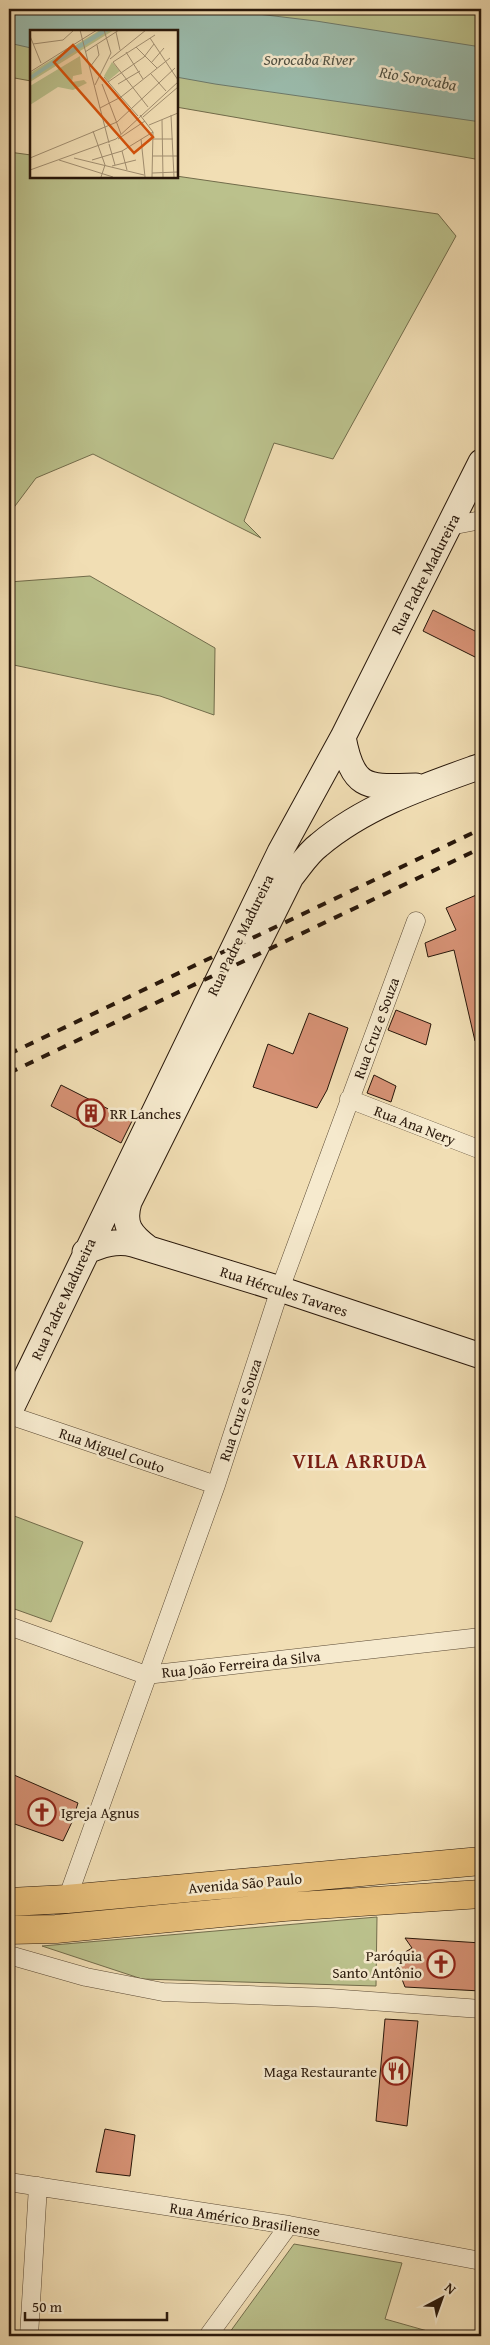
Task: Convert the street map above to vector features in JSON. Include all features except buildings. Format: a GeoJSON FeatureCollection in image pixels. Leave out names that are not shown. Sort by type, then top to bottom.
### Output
{"type":"FeatureCollection","features":[{"type":"Feature","properties":{"kind":"main road","name":"Rua Padre Madureira"},"geometry":{"type":"LineString","coordinates":[[9,1414],[85,1252],[280,852],[343,737],[481,462]]}},
{"type":"Feature","properties":{"kind":"main road"},"geometry":{"type":"LineString","coordinates":[[343,737],[351,766],[364,783],[377,786],[424,786],[481,766]]}},
{"type":"Feature","properties":{"kind":"main road","name":"Rua Padre Madureira"},"geometry":{"type":"LineString","coordinates":[[148,1248],[132,1236],[126,1214],[129,1202],[291,877],[318,845],[360,816],[424,786]]}},
{"type":"Feature","properties":{"kind":"main road","name":"Rua Hércules Tavares"},"geometry":{"type":"LineString","coordinates":[[85,1252],[102,1244],[124,1242],[148,1248],[280,1289],[481,1356]]}},
{"type":"Feature","properties":{"kind":"main road","name":"Avenida São Paulo"},"geometry":{"type":"LineString","coordinates":[[9,1902],[67,1899],[481,1861]]}},
{"type":"Feature","properties":{"kind":"main road"},"geometry":{"type":"LineString","coordinates":[[343,1903],[386,1889],[481,1877]]}},
{"type":"Feature","properties":{"kind":"main road","name":"Avenida São Paulo"},"geometry":{"type":"LineString","coordinates":[[9,1930],[56,1929],[343,1903],[481,1894]]}},
{"type":"Feature","properties":{"kind":"street"},"geometry":{"type":"LineString","coordinates":[[450,526],[481,520]]}},
{"type":"Feature","properties":{"kind":"street","name":"Rua Cruz e Souza"},"geometry":{"type":"LineString","coordinates":[[67,1899],[146,1675],[216,1485],[280,1289],[416,921]]}},
{"type":"Feature","properties":{"kind":"street","name":"Rua Ana Nery"},"geometry":{"type":"LineString","coordinates":[[349,1099],[481,1150]]}},
{"type":"Feature","properties":{"kind":"street","name":"Rua Miguel Couto"},"geometry":{"type":"LineString","coordinates":[[9,1414],[216,1485]]}},
{"type":"Feature","properties":{"kind":"street","name":"Rua João Ferreira da Silva"},"geometry":{"type":"LineString","coordinates":[[9,1626],[146,1675],[481,1637]]}},
{"type":"Feature","properties":{"kind":"street"},"geometry":{"type":"LineString","coordinates":[[9,1955],[86,1977],[163,1992],[329,1998],[481,2009]]}},
{"type":"Feature","properties":{"kind":"street","name":"Rua Américo Brasiliense"},"geometry":{"type":"LineString","coordinates":[[9,2182],[289,2225],[481,2261]]}},
{"type":"Feature","properties":{"kind":"street"},"geometry":{"type":"LineString","coordinates":[[29,2336],[38,2186]]}},
{"type":"Feature","properties":{"kind":"street"},"geometry":{"type":"LineString","coordinates":[[208,2336],[289,2225]]}},
{"type":"Feature","properties":{"kind":"green space","name":"Sorocaba River"},"geometry":{"type":"Polygon","coordinates":[[[9,9],[481,9],[481,160],[178,107],[178,30],[30,30],[30,81],[9,77],[9,9]]]}},
{"type":"Feature","properties":{"kind":"green space"},"geometry":{"type":"Polygon","coordinates":[[[9,152],[30,155],[30,178],[178,178],[178,176],[438,214],[456,236],[333,459],[274,443],[244,521],[261,538],[93,454],[36,478],[9,514],[9,152]]]}},
{"type":"Feature","properties":{"kind":"green space"},"geometry":{"type":"Polygon","coordinates":[[[90,576],[215,648],[214,715],[160,696],[9,664],[9,582],[90,576]]]}},
{"type":"Feature","properties":{"kind":"green space"},"geometry":{"type":"Polygon","coordinates":[[[9,1514],[83,1542],[51,1622],[9,1607],[9,1514]]]}},
{"type":"Feature","properties":{"kind":"green space"},"geometry":{"type":"Polygon","coordinates":[[[377,1917],[376,1986],[142,1979],[42,1946],[377,1917]]]}},
{"type":"Feature","properties":{"kind":"green space"},"geometry":{"type":"Polygon","coordinates":[[[294,2244],[402,2263],[385,2319],[445,2336],[227,2336],[294,2244]]]}},
{"type":"Feature","properties":{"kind":"water","name":"Sorocaba River"},"geometry":{"type":"Polygon","coordinates":[[[9,9],[216,9],[316,21],[481,47],[481,122],[178,77],[178,30],[30,30],[30,48],[9,43],[9,9]]]}},
{"type":"Feature","properties":{"kind":"railway"},"geometry":{"type":"LineString","coordinates":[[9,1054],[481,829]]}},
{"type":"Feature","properties":{"kind":"railway"},"geometry":{"type":"LineString","coordinates":[[9,1073],[481,848]]}},
{"type":"Feature","properties":{"kind":"place","name":"RR Lanches"},"geometry":{"type":"Point","coordinates":[91,1113]}},
{"type":"Feature","properties":{"kind":"place","name":"Igreja Agnus"},"geometry":{"type":"Point","coordinates":[42,1812]}},
{"type":"Feature","properties":{"kind":"place","name":"Paróquia Santo Antônio"},"geometry":{"type":"Point","coordinates":[441,1964]}},
{"type":"Feature","properties":{"kind":"place","name":"Maga Restaurante"},"geometry":{"type":"Point","coordinates":[396,2071]}},
{"type":"Feature","properties":{"kind":"district","name":"VILA ARRUDA"},"geometry":{"type":"Point","coordinates":[360,1460]}},
{"type":"Feature","properties":{"kind":"water label","name":"Rio Sorocaba"},"geometry":{"type":"Point","coordinates":[418,78]}}]}
